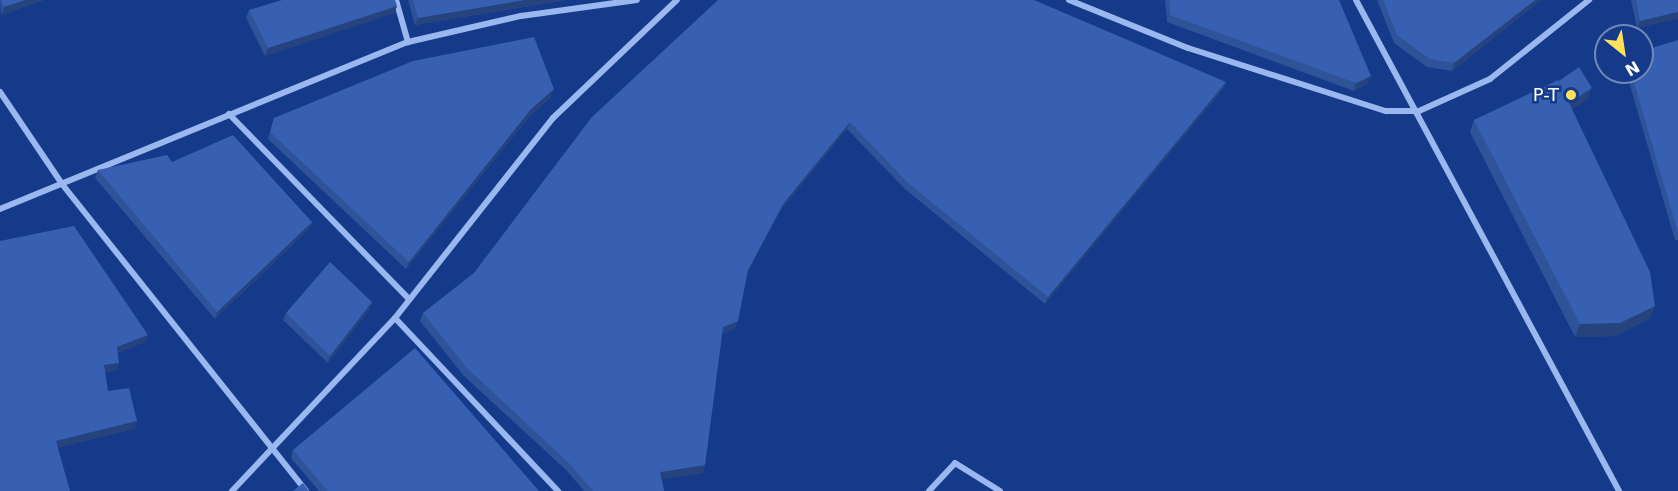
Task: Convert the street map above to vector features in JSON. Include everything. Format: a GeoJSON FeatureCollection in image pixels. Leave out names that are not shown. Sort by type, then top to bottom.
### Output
{"type":"FeatureCollection","features":[{"type":"Feature","properties":{"kind":"street"},"geometry":{"type":"LineString","coordinates":[[396,0],[408,42]]}},
{"type":"Feature","properties":{"kind":"street"},"geometry":{"type":"LineString","coordinates":[[0,208],[408,42],[521,16],[637,0]]}},
{"type":"Feature","properties":{"kind":"street"},"geometry":{"type":"LineString","coordinates":[[232,491],[395,318],[553,118],[677,0]]}},
{"type":"Feature","properties":{"kind":"street"},"geometry":{"type":"LineString","coordinates":[[1068,0],[1354,105],[1419,111],[1490,79],[1589,0]]}},
{"type":"Feature","properties":{"kind":"street"},"geometry":{"type":"LineString","coordinates":[[1356,0],[1419,111],[1619,491]]}},
{"type":"Feature","properties":{"kind":"street"},"geometry":{"type":"LineString","coordinates":[[0,92],[62,184],[271,451],[306,491]]}},
{"type":"Feature","properties":{"kind":"street"},"geometry":{"type":"LineString","coordinates":[[229,114],[409,299]]}},
{"type":"Feature","properties":{"kind":"street"},"geometry":{"type":"LineString","coordinates":[[395,318],[558,491]]}},
{"type":"Feature","properties":{"kind":"street"},"geometry":{"type":"LineString","coordinates":[[929,491],[955,463],[1000,491]]}},
{"type":"Feature","properties":{"kind":"building"},"geometry":{"type":"Polygon","coordinates":[[[1,0],[25,0],[4,7],[1,0]]]}},
{"type":"Feature","properties":{"kind":"building"},"geometry":{"type":"Polygon","coordinates":[[[282,0],[395,0],[397,6],[268,48],[249,10],[282,0]]]}},
{"type":"Feature","properties":{"kind":"building"},"geometry":{"type":"Polygon","coordinates":[[[413,0],[524,0],[418,18],[413,0]]]}},
{"type":"Feature","properties":{"kind":"building"},"geometry":{"type":"Polygon","coordinates":[[[718,0],[1034,0],[1226,82],[1048,297],[907,182],[850,122],[783,204],[748,270],[738,321],[723,327],[705,465],[660,472],[664,491],[593,491],[570,464],[467,368],[423,313],[474,273],[592,117],[718,0]]]}},
{"type":"Feature","properties":{"kind":"building"},"geometry":{"type":"Polygon","coordinates":[[[1169,0],[1339,0],[1371,76],[1356,83],[1170,15],[1169,0]]]}},
{"type":"Feature","properties":{"kind":"building"},"geometry":{"type":"Polygon","coordinates":[[[1383,0],[1535,0],[1454,63],[1430,59],[1397,35],[1383,0]]]}},
{"type":"Feature","properties":{"kind":"building"},"geometry":{"type":"Polygon","coordinates":[[[1636,0],[1678,0],[1678,12],[1640,21],[1636,0]]]}},
{"type":"Feature","properties":{"kind":"building"},"geometry":{"type":"Polygon","coordinates":[[[534,37],[554,89],[531,109],[409,262],[270,132],[274,118],[413,61],[534,37]]]}},
{"type":"Feature","properties":{"kind":"building"},"geometry":{"type":"Polygon","coordinates":[[[1678,40],[1678,233],[1635,84],[1654,84],[1654,47],[1678,40]]]}},
{"type":"Feature","properties":{"kind":"building"},"geometry":{"type":"Polygon","coordinates":[[[1579,67],[1592,88],[1569,103],[1559,81],[1579,67]]]}},
{"type":"Feature","properties":{"kind":"building"},"geometry":{"type":"Polygon","coordinates":[[[1558,80],[1650,272],[1655,306],[1620,323],[1580,324],[1474,120],[1558,80]]]}},
{"type":"Feature","properties":{"kind":"building"},"geometry":{"type":"Polygon","coordinates":[[[233,135],[312,222],[217,312],[98,170],[167,155],[172,162],[233,135]]]}},
{"type":"Feature","properties":{"kind":"building"},"geometry":{"type":"Polygon","coordinates":[[[74,226],[148,335],[117,347],[119,363],[104,365],[108,391],[129,388],[137,421],[56,441],[70,491],[0,491],[0,241],[74,226]]]}},
{"type":"Feature","properties":{"kind":"building"},"geometry":{"type":"Polygon","coordinates":[[[330,262],[372,302],[330,356],[286,313],[330,262]]]}},
{"type":"Feature","properties":{"kind":"building"},"geometry":{"type":"Polygon","coordinates":[[[415,348],[539,491],[328,491],[293,450],[415,348]]]}},
{"type":"Feature","properties":{"kind":"building"},"geometry":{"type":"Polygon","coordinates":[[[303,483],[309,491],[293,491],[303,483]]]}},
{"type":"Feature","properties":{"kind":"place","name":"P-T"},"geometry":{"type":"Point","coordinates":[1571,95]}}]}
